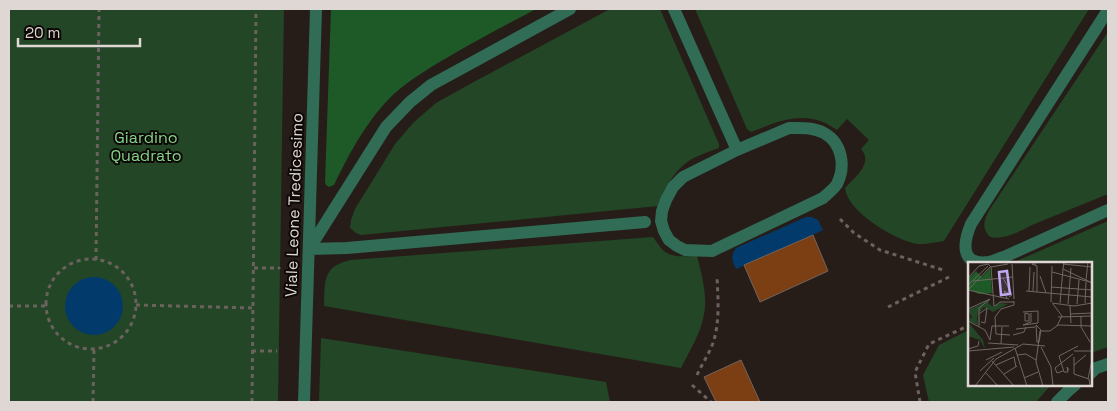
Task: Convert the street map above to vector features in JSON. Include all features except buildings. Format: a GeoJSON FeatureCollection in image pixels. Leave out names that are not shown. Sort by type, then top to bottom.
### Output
{"type":"FeatureCollection","features":[{"type":"Feature","properties":{"kind":"street","name":"Viale Leone Tredicesimo"},"geometry":{"type":"LineString","coordinates":[[304,402],[316,9]]}},
{"type":"Feature","properties":{"kind":"street"},"geometry":{"type":"LineString","coordinates":[[309,249],[386,127],[410,102],[431,85],[570,9]]}},
{"type":"Feature","properties":{"kind":"street"},"geometry":{"type":"LineString","coordinates":[[674,9],[737,150]]}},
{"type":"Feature","properties":{"kind":"street"},"geometry":{"type":"LineString","coordinates":[[1108,10],[970,224],[964,245],[965,251],[973,260],[989,262],[1108,210]]}},
{"type":"Feature","properties":{"kind":"street"},"geometry":{"type":"LineString","coordinates":[[789,128],[810,128],[823,132],[833,140],[841,154],[842,170],[836,185],[823,198],[712,251],[685,250],[677,246],[669,240],[661,221],[666,200],[683,177],[737,150],[789,128]]}},
{"type":"Feature","properties":{"kind":"street"},"geometry":{"type":"LineString","coordinates":[[309,249],[366,246],[644,222]]}},
{"type":"Feature","properties":{"kind":"street"},"geometry":{"type":"LineString","coordinates":[[1092,372],[1096,368],[1108,364]]}},
{"type":"Feature","properties":{"kind":"street"},"geometry":{"type":"LineString","coordinates":[[1058,402],[1074,386]]}},
{"type":"Feature","properties":{"kind":"path"},"geometry":{"type":"LineString","coordinates":[[96,260],[99,9]]}},
{"type":"Feature","properties":{"kind":"path"},"geometry":{"type":"LineString","coordinates":[[252,402],[256,9]]}},
{"type":"Feature","properties":{"kind":"path"},"geometry":{"type":"LineString","coordinates":[[834,213],[854,233],[880,250],[918,262]]}},
{"type":"Feature","properties":{"kind":"path"},"geometry":{"type":"LineString","coordinates":[[96,260],[108,263],[120,270],[129,279],[134,291],[136,305],[134,318],[128,330],[119,340],[107,347],[94,349],[79,348],[66,342],[56,332],[49,319],[47,306],[49,290],[56,277],[67,267],[80,261],[96,260]]}},
{"type":"Feature","properties":{"kind":"path"},"geometry":{"type":"LineString","coordinates":[[254,268],[279,268]]}},
{"type":"Feature","properties":{"kind":"path"},"geometry":{"type":"LineString","coordinates":[[888,306],[956,273]]}},
{"type":"Feature","properties":{"kind":"path"},"geometry":{"type":"LineString","coordinates":[[697,375],[713,343],[717,327],[719,309],[717,274]]}},
{"type":"Feature","properties":{"kind":"path"},"geometry":{"type":"LineString","coordinates":[[136,305],[253,308]]}},
{"type":"Feature","properties":{"kind":"path"},"geometry":{"type":"LineString","coordinates":[[9,306],[47,306]]}},
{"type":"Feature","properties":{"kind":"path"},"geometry":{"type":"LineString","coordinates":[[920,402],[915,372],[929,344],[968,326]]}},
{"type":"Feature","properties":{"kind":"path"},"geometry":{"type":"LineString","coordinates":[[93,402],[94,349]]}},
{"type":"Feature","properties":{"kind":"path"},"geometry":{"type":"LineString","coordinates":[[252,351],[278,351]]}},
{"type":"Feature","properties":{"kind":"path"},"geometry":{"type":"LineString","coordinates":[[692,385],[711,402]]}},
{"type":"Feature","properties":{"kind":"green space","name":"Giardino Quadrato"},"geometry":{"type":"Polygon","coordinates":[[[9,9],[284,9],[278,402],[9,402],[9,9]]]}},
{"type":"Feature","properties":{"kind":"green space"},"geometry":{"type":"Polygon","coordinates":[[[331,9],[536,9],[440,62],[395,93],[368,124],[334,185],[329,187],[325,182],[331,9]]]}},
{"type":"Feature","properties":{"kind":"green space"},"geometry":{"type":"Polygon","coordinates":[[[610,9],[660,9],[719,144],[719,148],[693,158],[681,167],[669,183],[658,206],[361,235],[350,228],[355,209],[395,144],[414,122],[436,103],[610,9]]]}},
{"type":"Feature","properties":{"kind":"green space"},"geometry":{"type":"Polygon","coordinates":[[[695,9],[1089,9],[944,241],[920,244],[894,236],[872,222],[854,206],[848,197],[845,188],[864,165],[864,154],[861,149],[869,140],[847,119],[837,130],[823,122],[804,118],[786,120],[751,132],[747,129],[695,9]]]}},
{"type":"Feature","properties":{"kind":"green space"},"geometry":{"type":"Polygon","coordinates":[[[1108,32],[1108,194],[1011,235],[990,237],[985,230],[984,223],[990,209],[1108,32]]]}},
{"type":"Feature","properties":{"kind":"green space"},"geometry":{"type":"Polygon","coordinates":[[[1108,221],[1108,347],[1092,353],[1092,262],[1014,262],[1108,221]]]}},
{"type":"Feature","properties":{"kind":"green space"},"geometry":{"type":"Polygon","coordinates":[[[653,237],[663,250],[671,255],[697,255],[702,277],[705,292],[703,321],[681,368],[324,306],[327,276],[335,266],[351,260],[653,237]]]}},
{"type":"Feature","properties":{"kind":"green space"},"geometry":{"type":"Polygon","coordinates":[[[968,330],[968,386],[1050,386],[1036,402],[929,402],[923,375],[939,345],[968,330]]]}},
{"type":"Feature","properties":{"kind":"green space"},"geometry":{"type":"Polygon","coordinates":[[[321,338],[606,382],[610,402],[319,402],[321,338]]]}},
{"type":"Feature","properties":{"kind":"water"},"geometry":{"type":"Polygon","coordinates":[[[806,217],[818,220],[823,230],[736,269],[732,258],[736,248],[806,217]]]}},
{"type":"Feature","properties":{"kind":"water"},"geometry":{"type":"Polygon","coordinates":[[[88,277],[100,277],[115,285],[123,300],[123,312],[115,327],[100,335],[88,335],[73,327],[65,312],[65,300],[73,285],[88,277]]]}}]}
